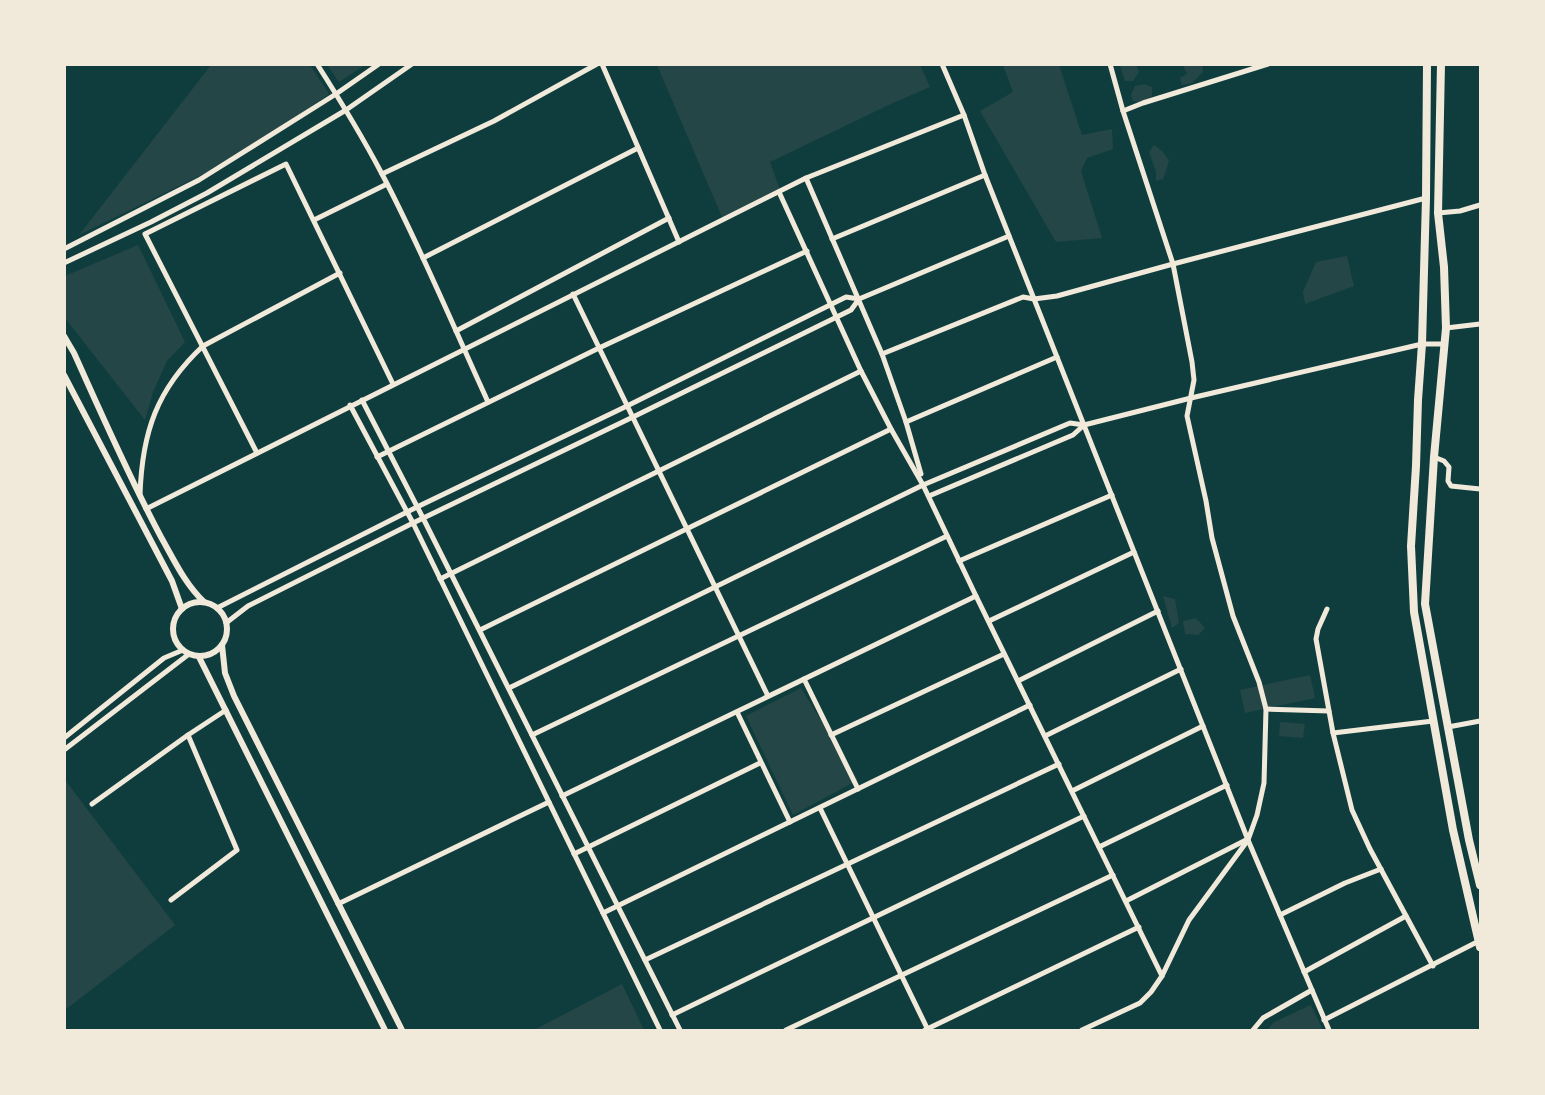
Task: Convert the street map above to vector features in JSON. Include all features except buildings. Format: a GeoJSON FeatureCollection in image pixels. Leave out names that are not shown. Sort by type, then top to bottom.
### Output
{"type":"FeatureCollection","features":[{"type":"Feature","properties":{"kind":"main road"},"geometry":{"type":"LineString","coordinates":[[1427,64],[1422,344],[1412,557],[1414,612],[1453,830],[1480,944]]}},
{"type":"Feature","properties":{"kind":"main road"},"geometry":{"type":"LineString","coordinates":[[1442,64],[1438,213],[1444,267],[1446,328],[1434,457],[1425,604],[1469,840],[1479,872],[1480,885]]}},
{"type":"Feature","properties":{"kind":"street"},"geometry":{"type":"LineString","coordinates":[[316,64],[346,110],[382,174],[488,402]]}},
{"type":"Feature","properties":{"kind":"street"},"geometry":{"type":"LineString","coordinates":[[64,249],[199,180],[336,94],[379,64]]}},
{"type":"Feature","properties":{"kind":"street"},"geometry":{"type":"LineString","coordinates":[[64,263],[207,193],[346,110],[412,64]]}},
{"type":"Feature","properties":{"kind":"street"},"geometry":{"type":"LineString","coordinates":[[382,174],[494,121],[597,64]]}},
{"type":"Feature","properties":{"kind":"street"},"geometry":{"type":"LineString","coordinates":[[602,64],[679,242]]}},
{"type":"Feature","properties":{"kind":"street"},"geometry":{"type":"LineString","coordinates":[[942,64],[1248,840],[1329,1030]]}},
{"type":"Feature","properties":{"kind":"street"},"geometry":{"type":"LineString","coordinates":[[1082,1030],[1140,1003],[1151,992],[1189,920],[1248,840],[1257,815],[1264,783],[1266,709],[1259,682],[1233,616],[1212,538],[1188,423],[1194,380],[1173,264],[1110,64]]}},
{"type":"Feature","properties":{"kind":"street"},"geometry":{"type":"LineString","coordinates":[[1123,111],[1268,64]]}},
{"type":"Feature","properties":{"kind":"street"},"geometry":{"type":"LineString","coordinates":[[146,509],[806,178],[964,115]]}},
{"type":"Feature","properties":{"kind":"street"},"geometry":{"type":"LineString","coordinates":[[423,258],[638,148]]}},
{"type":"Feature","properties":{"kind":"street"},"geometry":{"type":"LineString","coordinates":[[257,453],[145,234],[286,164],[393,384]]}},
{"type":"Feature","properties":{"kind":"street"},"geometry":{"type":"LineString","coordinates":[[832,239],[985,175]]}},
{"type":"Feature","properties":{"kind":"street"},"geometry":{"type":"LineString","coordinates":[[806,178],[882,354],[906,422],[923,484]]}},
{"type":"Feature","properties":{"kind":"street"},"geometry":{"type":"LineString","coordinates":[[314,220],[387,184]]}},
{"type":"Feature","properties":{"kind":"street"},"geometry":{"type":"LineString","coordinates":[[779,192],[861,371],[929,496],[1162,975]]}},
{"type":"Feature","properties":{"kind":"street"},"geometry":{"type":"LineString","coordinates":[[882,354],[1023,297],[1034,299],[1057,296],[1426,198]]}},
{"type":"Feature","properties":{"kind":"street"},"geometry":{"type":"LineString","coordinates":[[1438,213],[1460,211],[1480,205]]}},
{"type":"Feature","properties":{"kind":"street"},"geometry":{"type":"LineString","coordinates":[[456,331],[669,218]]}},
{"type":"Feature","properties":{"kind":"street"},"geometry":{"type":"LineString","coordinates":[[226,623],[248,606],[423,518],[836,318],[851,310],[859,299],[1009,236]]}},
{"type":"Feature","properties":{"kind":"street"},"geometry":{"type":"LineString","coordinates":[[377,457],[599,348],[807,251]]}},
{"type":"Feature","properties":{"kind":"street"},"geometry":{"type":"LineString","coordinates":[[140,498],[141,470],[147,434],[170,382],[189,359],[203,346],[340,273]]}},
{"type":"Feature","properties":{"kind":"street"},"geometry":{"type":"LineString","coordinates":[[573,294],[768,696]]}},
{"type":"Feature","properties":{"kind":"street"},"geometry":{"type":"LineString","coordinates":[[217,608],[406,512],[846,297],[859,299]]}},
{"type":"Feature","properties":{"kind":"street"},"geometry":{"type":"LineString","coordinates":[[1446,328],[1480,324]]}},
{"type":"Feature","properties":{"kind":"street"},"geometry":{"type":"LineString","coordinates":[[64,336],[74,353],[140,498],[182,575],[193,592],[204,603]]}},
{"type":"Feature","properties":{"kind":"street"},"geometry":{"type":"LineString","coordinates":[[509,688],[923,484],[1070,423],[1084,425],[1422,344],[1444,344]]}},
{"type":"Feature","properties":{"kind":"street"},"geometry":{"type":"LineString","coordinates":[[906,422],[1057,357]]}},
{"type":"Feature","properties":{"kind":"street"},"geometry":{"type":"LineString","coordinates":[[440,579],[861,371]]}},
{"type":"Feature","properties":{"kind":"street"},"geometry":{"type":"LineString","coordinates":[[64,375],[172,581],[182,609]]}},
{"type":"Feature","properties":{"kind":"street"},"geometry":{"type":"LineString","coordinates":[[362,400],[452,574],[680,1030]]}},
{"type":"Feature","properties":{"kind":"street"},"geometry":{"type":"LineString","coordinates":[[350,405],[413,523],[660,1030]]}},
{"type":"Feature","properties":{"kind":"street"},"geometry":{"type":"LineString","coordinates":[[929,496],[1073,435],[1084,425]]}},
{"type":"Feature","properties":{"kind":"street"},"geometry":{"type":"LineString","coordinates":[[480,630],[891,429]]}},
{"type":"Feature","properties":{"kind":"street"},"geometry":{"type":"LineString","coordinates":[[1434,457],[1444,461],[1449,467],[1448,481],[1451,486],[1480,489]]}},
{"type":"Feature","properties":{"kind":"street"},"geometry":{"type":"LineString","coordinates":[[959,561],[1112,495]]}},
{"type":"Feature","properties":{"kind":"street"},"geometry":{"type":"LineString","coordinates":[[532,735],[947,536]]}},
{"type":"Feature","properties":{"kind":"street"},"geometry":{"type":"LineString","coordinates":[[988,621],[1134,552]]}},
{"type":"Feature","properties":{"kind":"street"},"geometry":{"type":"LineString","coordinates":[[562,796],[976,596]]}},
{"type":"Feature","properties":{"kind":"street"},"geometry":{"type":"LineString","coordinates":[[196,603],[204,603],[217,608],[224,617],[226,638],[216,652],[199,657],[186,652],[177,643],[173,634],[173,625],[182,609],[196,603]]}},
{"type":"Feature","properties":{"kind":"street"},"geometry":{"type":"LineString","coordinates":[[1327,609],[1316,639],[1333,733],[1352,810],[1370,849],[1433,966]]}},
{"type":"Feature","properties":{"kind":"street"},"geometry":{"type":"LineString","coordinates":[[1018,681],[1158,611]]}},
{"type":"Feature","properties":{"kind":"street"},"geometry":{"type":"LineString","coordinates":[[222,645],[225,673],[234,696],[402,1030]]}},
{"type":"Feature","properties":{"kind":"street"},"geometry":{"type":"LineString","coordinates":[[64,738],[164,658],[186,652]]}},
{"type":"Feature","properties":{"kind":"street"},"geometry":{"type":"LineString","coordinates":[[64,750],[186,652]]}},
{"type":"Feature","properties":{"kind":"street"},"geometry":{"type":"LineString","coordinates":[[831,735],[1004,654]]}},
{"type":"Feature","properties":{"kind":"street"},"geometry":{"type":"LineString","coordinates":[[199,657],[385,1030]]}},
{"type":"Feature","properties":{"kind":"street"},"geometry":{"type":"LineString","coordinates":[[1045,736],[1180,669]]}},
{"type":"Feature","properties":{"kind":"street"},"geometry":{"type":"LineString","coordinates":[[804,679],[858,789]]}},
{"type":"Feature","properties":{"kind":"street"},"geometry":{"type":"LineString","coordinates":[[603,913],[1030,705]]}},
{"type":"Feature","properties":{"kind":"street"},"geometry":{"type":"LineString","coordinates":[[1266,709],[1329,711]]}},
{"type":"Feature","properties":{"kind":"street"},"geometry":{"type":"LineString","coordinates":[[92,804],[226,710]]}},
{"type":"Feature","properties":{"kind":"street"},"geometry":{"type":"LineString","coordinates":[[736,712],[790,822]]}},
{"type":"Feature","properties":{"kind":"street"},"geometry":{"type":"LineString","coordinates":[[1448,727],[1480,721]]}},
{"type":"Feature","properties":{"kind":"street"},"geometry":{"type":"LineString","coordinates":[[1333,733],[1433,722]]}},
{"type":"Feature","properties":{"kind":"street"},"geometry":{"type":"LineString","coordinates":[[1072,791],[1203,726]]}},
{"type":"Feature","properties":{"kind":"street"},"geometry":{"type":"LineString","coordinates":[[171,900],[237,850],[188,735]]}},
{"type":"Feature","properties":{"kind":"street"},"geometry":{"type":"LineString","coordinates":[[574,854],[760,763]]}},
{"type":"Feature","properties":{"kind":"street"},"geometry":{"type":"LineString","coordinates":[[645,960],[1059,764]]}},
{"type":"Feature","properties":{"kind":"street"},"geometry":{"type":"LineString","coordinates":[[1099,847],[1227,785]]}},
{"type":"Feature","properties":{"kind":"street"},"geometry":{"type":"LineString","coordinates":[[338,904],[549,802]]}},
{"type":"Feature","properties":{"kind":"street"},"geometry":{"type":"LineString","coordinates":[[820,808],[927,1030],[1139,927]]}},
{"type":"Feature","properties":{"kind":"street"},"geometry":{"type":"LineString","coordinates":[[672,1015],[1084,816]]}},
{"type":"Feature","properties":{"kind":"street"},"geometry":{"type":"LineString","coordinates":[[1126,901],[1248,840]]}},
{"type":"Feature","properties":{"kind":"street"},"geometry":{"type":"LineString","coordinates":[[1280,915],[1345,883],[1381,869]]}},
{"type":"Feature","properties":{"kind":"street"},"geometry":{"type":"LineString","coordinates":[[786,1030],[1113,875]]}},
{"type":"Feature","properties":{"kind":"street"},"geometry":{"type":"LineString","coordinates":[[1304,972],[1407,916]]}},
{"type":"Feature","properties":{"kind":"street"},"geometry":{"type":"LineString","coordinates":[[1324,1020],[1480,944]]}},
{"type":"Feature","properties":{"kind":"street"},"geometry":{"type":"LineString","coordinates":[[1253,1030],[1263,1018],[1312,990]]}},
{"type":"Feature","properties":{"kind":"shaded area"},"geometry":{"type":"Polygon","coordinates":[[[211,65],[310,65],[329,94],[222,165],[79,235],[211,65]]]}},
{"type":"Feature","properties":{"kind":"shaded area"},"geometry":{"type":"Polygon","coordinates":[[[327,65],[365,65],[339,82],[327,65]]]}},
{"type":"Feature","properties":{"kind":"shaded area"},"geometry":{"type":"Polygon","coordinates":[[[657,65],[920,65],[930,87],[770,162],[780,190],[722,217],[657,65]]]}},
{"type":"Feature","properties":{"kind":"shaded area"},"geometry":{"type":"Polygon","coordinates":[[[1003,65],[1059,65],[1082,135],[1112,129],[1113,149],[1087,158],[1081,171],[1102,238],[1056,242],[980,111],[1013,92],[1003,65]]]}},
{"type":"Feature","properties":{"kind":"shaded area"},"geometry":{"type":"Polygon","coordinates":[[[1120,65],[1136,65],[1139,72],[1133,81],[1125,81],[1120,65]]]}},
{"type":"Feature","properties":{"kind":"shaded area"},"geometry":{"type":"Polygon","coordinates":[[[1183,65],[1202,65],[1203,72],[1192,83],[1182,85],[1180,78],[1187,74],[1183,65]]]}},
{"type":"Feature","properties":{"kind":"shaded area"},"geometry":{"type":"Polygon","coordinates":[[[1145,84],[1152,87],[1152,96],[1143,103],[1133,101],[1131,95],[1135,86],[1145,84]]]}},
{"type":"Feature","properties":{"kind":"shaded area"},"geometry":{"type":"Polygon","coordinates":[[[1154,145],[1169,160],[1163,179],[1156,181],[1156,172],[1149,152],[1154,145]]]}},
{"type":"Feature","properties":{"kind":"shaded area"},"geometry":{"type":"Polygon","coordinates":[[[138,245],[185,342],[167,361],[153,392],[145,420],[65,318],[65,276],[138,245]]]}},
{"type":"Feature","properties":{"kind":"shaded area"},"geometry":{"type":"Polygon","coordinates":[[[1347,256],[1354,286],[1305,304],[1303,292],[1316,262],[1347,256]]]}},
{"type":"Feature","properties":{"kind":"shaded area"},"geometry":{"type":"Polygon","coordinates":[[[1163,596],[1175,599],[1179,623],[1172,628],[1163,596]]]}},
{"type":"Feature","properties":{"kind":"shaded area"},"geometry":{"type":"Polygon","coordinates":[[[1196,618],[1205,628],[1198,635],[1185,634],[1183,621],[1196,618]]]}},
{"type":"Feature","properties":{"kind":"shaded area"},"geometry":{"type":"Polygon","coordinates":[[[1310,675],[1315,698],[1245,713],[1240,690],[1310,675]]]}},
{"type":"Feature","properties":{"kind":"shaded area"},"geometry":{"type":"Polygon","coordinates":[[[801,688],[858,780],[793,815],[746,716],[801,688]]]}},
{"type":"Feature","properties":{"kind":"shaded area"},"geometry":{"type":"Polygon","coordinates":[[[1280,722],[1305,724],[1303,738],[1279,736],[1280,722]]]}},
{"type":"Feature","properties":{"kind":"shaded area"},"geometry":{"type":"Polygon","coordinates":[[[65,780],[175,925],[65,1010],[65,780]]]}},
{"type":"Feature","properties":{"kind":"shaded area"},"geometry":{"type":"Polygon","coordinates":[[[622,984],[644,1030],[534,1030],[622,984]]]}},
{"type":"Feature","properties":{"kind":"shaded area"},"geometry":{"type":"Polygon","coordinates":[[[1311,1005],[1323,1030],[1267,1030],[1274,1022],[1311,1005]]]}}]}
